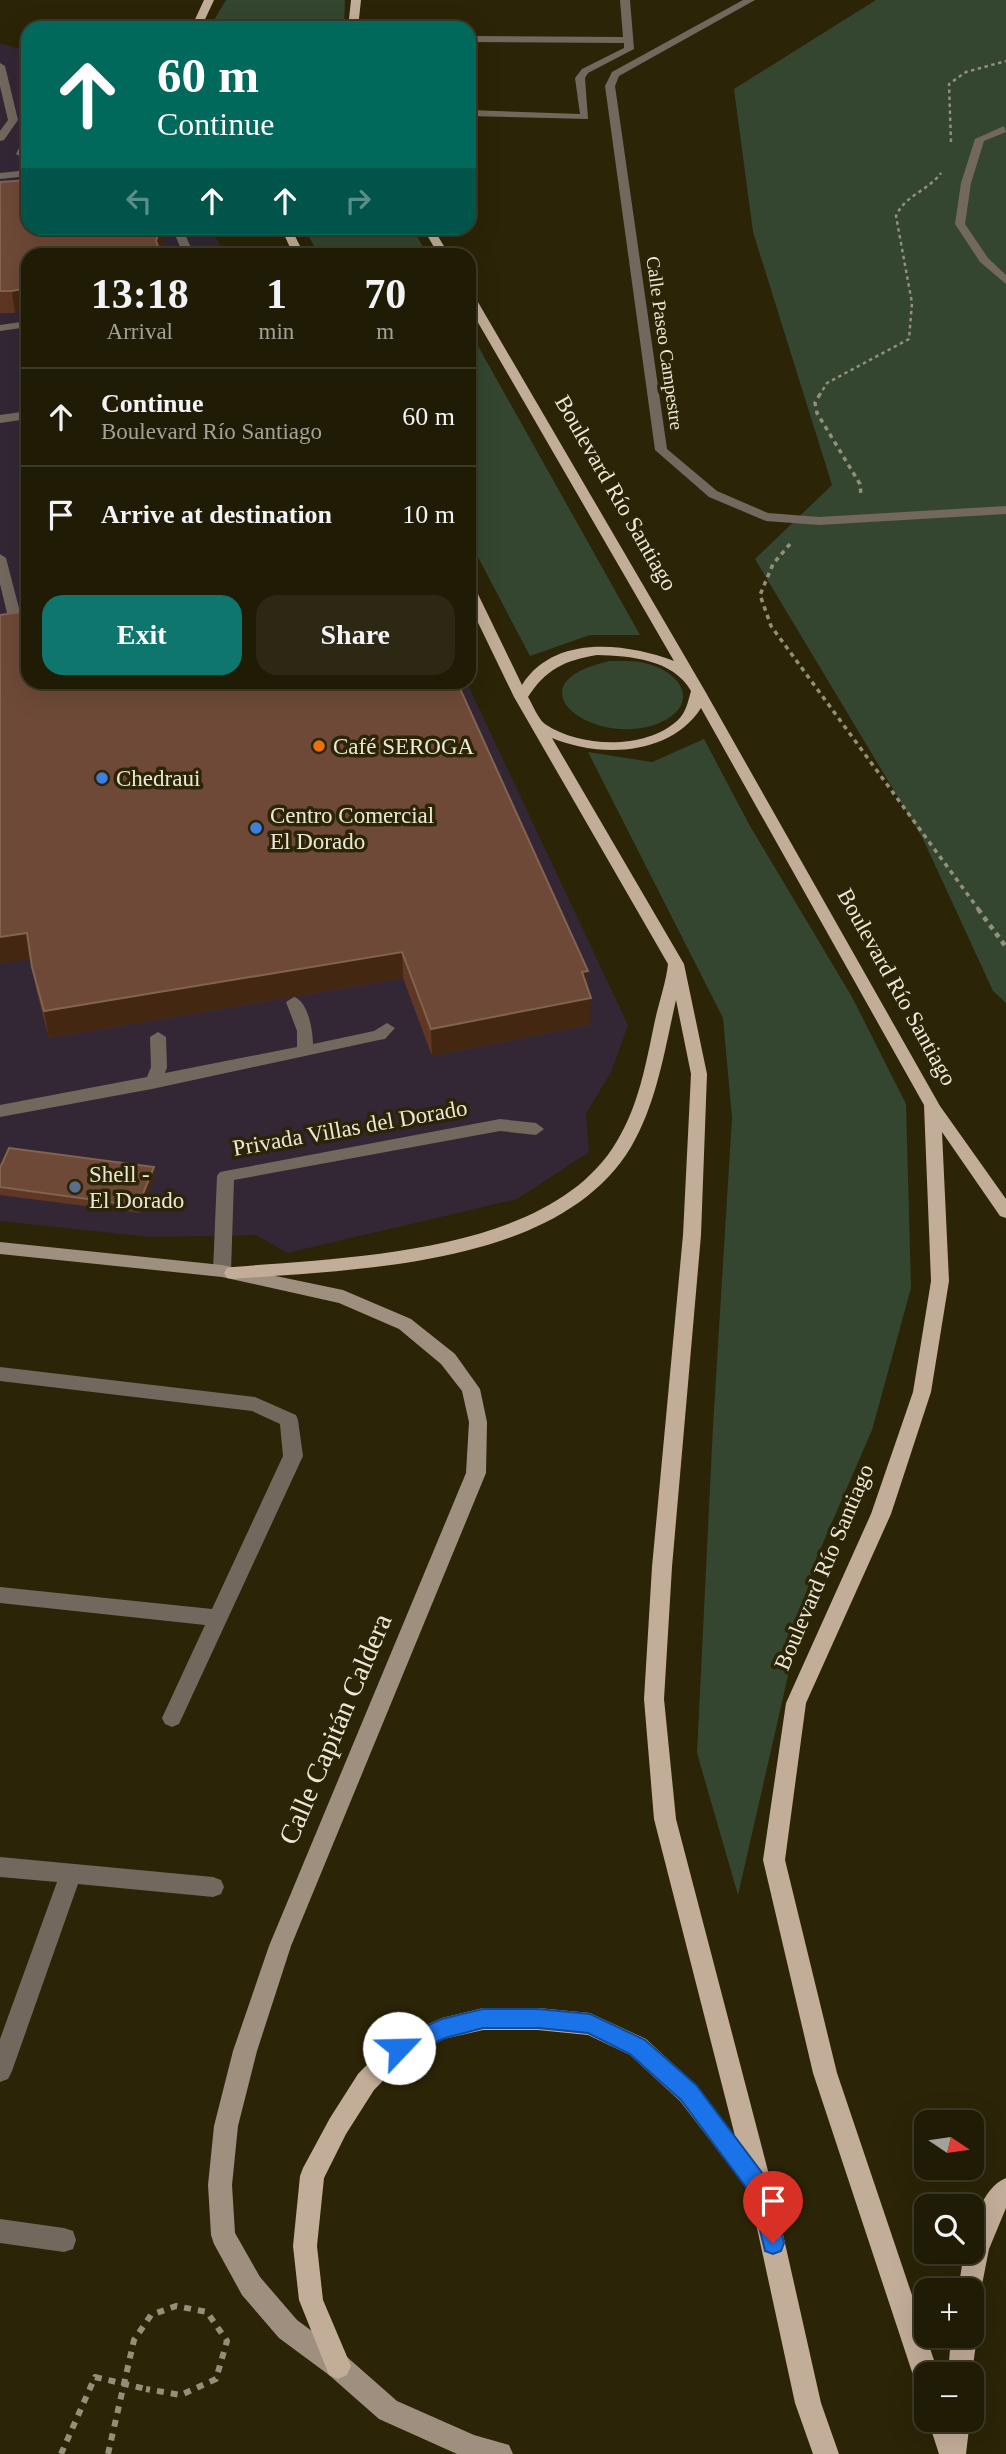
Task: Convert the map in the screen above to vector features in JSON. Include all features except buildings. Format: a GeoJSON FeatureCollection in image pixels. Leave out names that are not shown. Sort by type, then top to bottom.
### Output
{"type":"FeatureCollection","features":[{"type":"Feature","properties":{"kind":"main road"},"geometry":{"type":"LineString","coordinates":[[199,21],[209,0]]}},
{"type":"Feature","properties":{"kind":"main road"},"geometry":{"type":"LineString","coordinates":[[354,21],[356,0]]}},
{"type":"Feature","properties":{"kind":"main road","name":"Boulevard Río Santiago"},"geometry":{"type":"LineString","coordinates":[[476,309],[694,684],[932,1105],[940,1281],[922,1392],[881,1514],[796,1703],[774,1860],[825,2073],[922,2362]]}},
{"type":"Feature","properties":{"kind":"main road"},"geometry":{"type":"LineString","coordinates":[[476,604],[537,725],[676,964],[699,1074],[692,1235],[662,1567],[654,1699],[665,1819],[761,2190],[817,2454]]}},
{"type":"Feature","properties":{"kind":"main road"},"geometry":{"type":"LineString","coordinates":[[522,697],[527,683],[539,671],[557,660],[580,654],[630,652],[675,666],[694,684],[697,705],[689,719],[674,730],[642,741],[604,745],[579,742],[556,735],[537,725]]}},
{"type":"Feature","properties":{"kind":"main road"},"geometry":{"type":"LineString","coordinates":[[227,1272],[445,1250],[555,1213],[595,1184],[622,1147],[642,1106],[676,964]]}},
{"type":"Feature","properties":{"kind":"main road"},"geometry":{"type":"LineString","coordinates":[[932,1105],[1006,1212]]}},
{"type":"Feature","properties":{"kind":"main road","name":"Calle Capitán Caldera"},"geometry":{"type":"LineString","coordinates":[[0,1248],[227,1272],[343,1297],[405,1324],[448,1359],[471,1389],[478,1422],[476,1473],[280,1946],[245,2051],[226,2126],[220,2185],[223,2235],[251,2286],[288,2329],[338,2366],[388,2410],[473,2448],[500,2454]]}},
{"type":"Feature","properties":{"kind":"main road"},"geometry":{"type":"LineString","coordinates":[[338,2366],[311,2300],[305,2246],[312,2176],[338,2126],[366,2082],[399,2048],[442,2029],[483,2019],[538,2019],[590,2024],[638,2047],[688,2093],[761,2190]]}},
{"type":"Feature","properties":{"kind":"main road"},"geometry":{"type":"LineString","coordinates":[[972,2278],[977,2249],[999,2196],[1006,2190]]}},
{"type":"Feature","properties":{"kind":"main road"},"geometry":{"type":"LineString","coordinates":[[808,2403],[826,2454]]}},
{"type":"Feature","properties":{"kind":"main road"},"geometry":{"type":"LineString","coordinates":[[945,2432],[953,2454]]}},
{"type":"Feature","properties":{"kind":"main road"},"geometry":{"type":"LineString","coordinates":[[953,2454],[956,2432]]}},
{"type":"Feature","properties":{"kind":"street"},"geometry":{"type":"LineString","coordinates":[[476,113],[585,117],[580,78],[585,71],[629,49],[625,0]]}},
{"type":"Feature","properties":{"kind":"street","name":"Calle Paseo Campestre"},"geometry":{"type":"LineString","coordinates":[[750,0],[615,74],[610,86],[661,450],[713,494],[766,517],[819,521],[1006,510]]}},
{"type":"Feature","properties":{"kind":"street"},"geometry":{"type":"LineString","coordinates":[[476,39],[628,40]]}},
{"type":"Feature","properties":{"kind":"street"},"geometry":{"type":"LineString","coordinates":[[0,66],[13,120],[0,138]]}},
{"type":"Feature","properties":{"kind":"street"},"geometry":{"type":"LineString","coordinates":[[1004,129],[980,139],[966,183],[960,224],[984,260],[1006,281]]}},
{"type":"Feature","properties":{"kind":"street"},"geometry":{"type":"LineString","coordinates":[[0,176],[21,174]]}},
{"type":"Feature","properties":{"kind":"street"},"geometry":{"type":"LineString","coordinates":[[0,328],[21,325]]}},
{"type":"Feature","properties":{"kind":"street"},"geometry":{"type":"LineString","coordinates":[[0,419],[21,416]]}},
{"type":"Feature","properties":{"kind":"street"},"geometry":{"type":"LineString","coordinates":[[0,558],[21,613]]}},
{"type":"Feature","properties":{"kind":"street"},"geometry":{"type":"LineString","coordinates":[[0,620],[21,616]]}},
{"type":"Feature","properties":{"kind":"street"},"geometry":{"type":"LineString","coordinates":[[294,1002],[305,1031],[305,1051]]}},
{"type":"Feature","properties":{"kind":"street"},"geometry":{"type":"LineString","coordinates":[[0,1111],[305,1051],[379,1035],[387,1028]]}},
{"type":"Feature","properties":{"kind":"street"},"geometry":{"type":"LineString","coordinates":[[152,1083],[159,1067],[158,1037]]}},
{"type":"Feature","properties":{"kind":"street","name":"Privada Villas del Dorado"},"geometry":{"type":"LineString","coordinates":[[227,1272],[226,1176],[499,1125],[536,1129]]}},
{"type":"Feature","properties":{"kind":"street"},"geometry":{"type":"LineString","coordinates":[[0,1374],[255,1404],[289,1420],[293,1456],[172,1718]]}},
{"type":"Feature","properties":{"kind":"street"},"geometry":{"type":"LineString","coordinates":[[0,1595],[218,1619]]}},
{"type":"Feature","properties":{"kind":"street"},"geometry":{"type":"LineString","coordinates":[[0,1867],[213,1887]]}},
{"type":"Feature","properties":{"kind":"street"},"geometry":{"type":"LineString","coordinates":[[0,2071],[71,1874]]}},
{"type":"Feature","properties":{"kind":"street"},"geometry":{"type":"LineString","coordinates":[[0,2231],[64,2240]]}},
{"type":"Feature","properties":{"kind":"path"},"geometry":{"type":"LineString","coordinates":[[61,2454],[95,2377],[146,2389],[181,2395],[216,2379],[227,2341],[207,2312],[176,2306],[151,2315],[134,2340],[108,2454]]}},
{"type":"Feature","properties":{"kind":"shaded area"},"geometry":{"type":"Polygon","coordinates":[[[0,43],[21,49],[21,235],[215,235],[221,248],[21,248],[21,689],[470,689],[628,1025],[612,1070],[586,1114],[589,1152],[517,1199],[287,1253],[256,1235],[150,1237],[0,1221],[0,43]]]}},
{"type":"Feature","properties":{"kind":"green space"},"geometry":{"type":"Polygon","coordinates":[[[226,0],[345,0],[344,21],[214,21],[226,0]]]}},
{"type":"Feature","properties":{"kind":"green space"},"geometry":{"type":"Polygon","coordinates":[[[876,0],[1006,0],[1006,1003],[993,991],[923,839],[755,559],[832,485],[753,232],[734,89],[876,0]]]}},
{"type":"Feature","properties":{"kind":"green space"},"geometry":{"type":"Polygon","coordinates":[[[308,235],[416,235],[424,248],[315,248],[308,235]]]}},
{"type":"Feature","properties":{"kind":"green space"},"geometry":{"type":"Polygon","coordinates":[[[476,342],[640,635],[590,635],[530,656],[476,553],[476,342]]]}},
{"type":"Feature","properties":{"kind":"green space"},"geometry":{"type":"Polygon","coordinates":[[[610,661],[647,663],[665,671],[681,686],[682,704],[667,719],[654,725],[629,729],[605,727],[585,720],[570,709],[562,696],[565,683],[580,671],[610,661]]]}},
{"type":"Feature","properties":{"kind":"green space"},"geometry":{"type":"Polygon","coordinates":[[[704,739],[750,826],[852,997],[906,1104],[911,1288],[872,1430],[813,1566],[738,1895],[697,1753],[732,1118],[723,1018],[588,752],[652,762],[704,739]]]}},
{"type":"Feature","properties":{"kind":"place","name":"Café SEROGA"},"geometry":{"type":"Point","coordinates":[319,746]}},
{"type":"Feature","properties":{"kind":"place","name":"Chedraui"},"geometry":{"type":"Point","coordinates":[102,778]}},
{"type":"Feature","properties":{"kind":"place","name":"Centro Comercial El Dorado"},"geometry":{"type":"Point","coordinates":[256,828]}},
{"type":"Feature","properties":{"kind":"place","name":"Shell - El Dorado"},"geometry":{"type":"Point","coordinates":[75,1187]}},
{"type":"Feature","properties":{"kind":"route"},"geometry":{"type":"LineString","coordinates":[[399,2048],[442,2029],[483,2019],[538,2019],[590,2024],[638,2047],[688,2093],[761,2190],[773,2243]]}}]}
